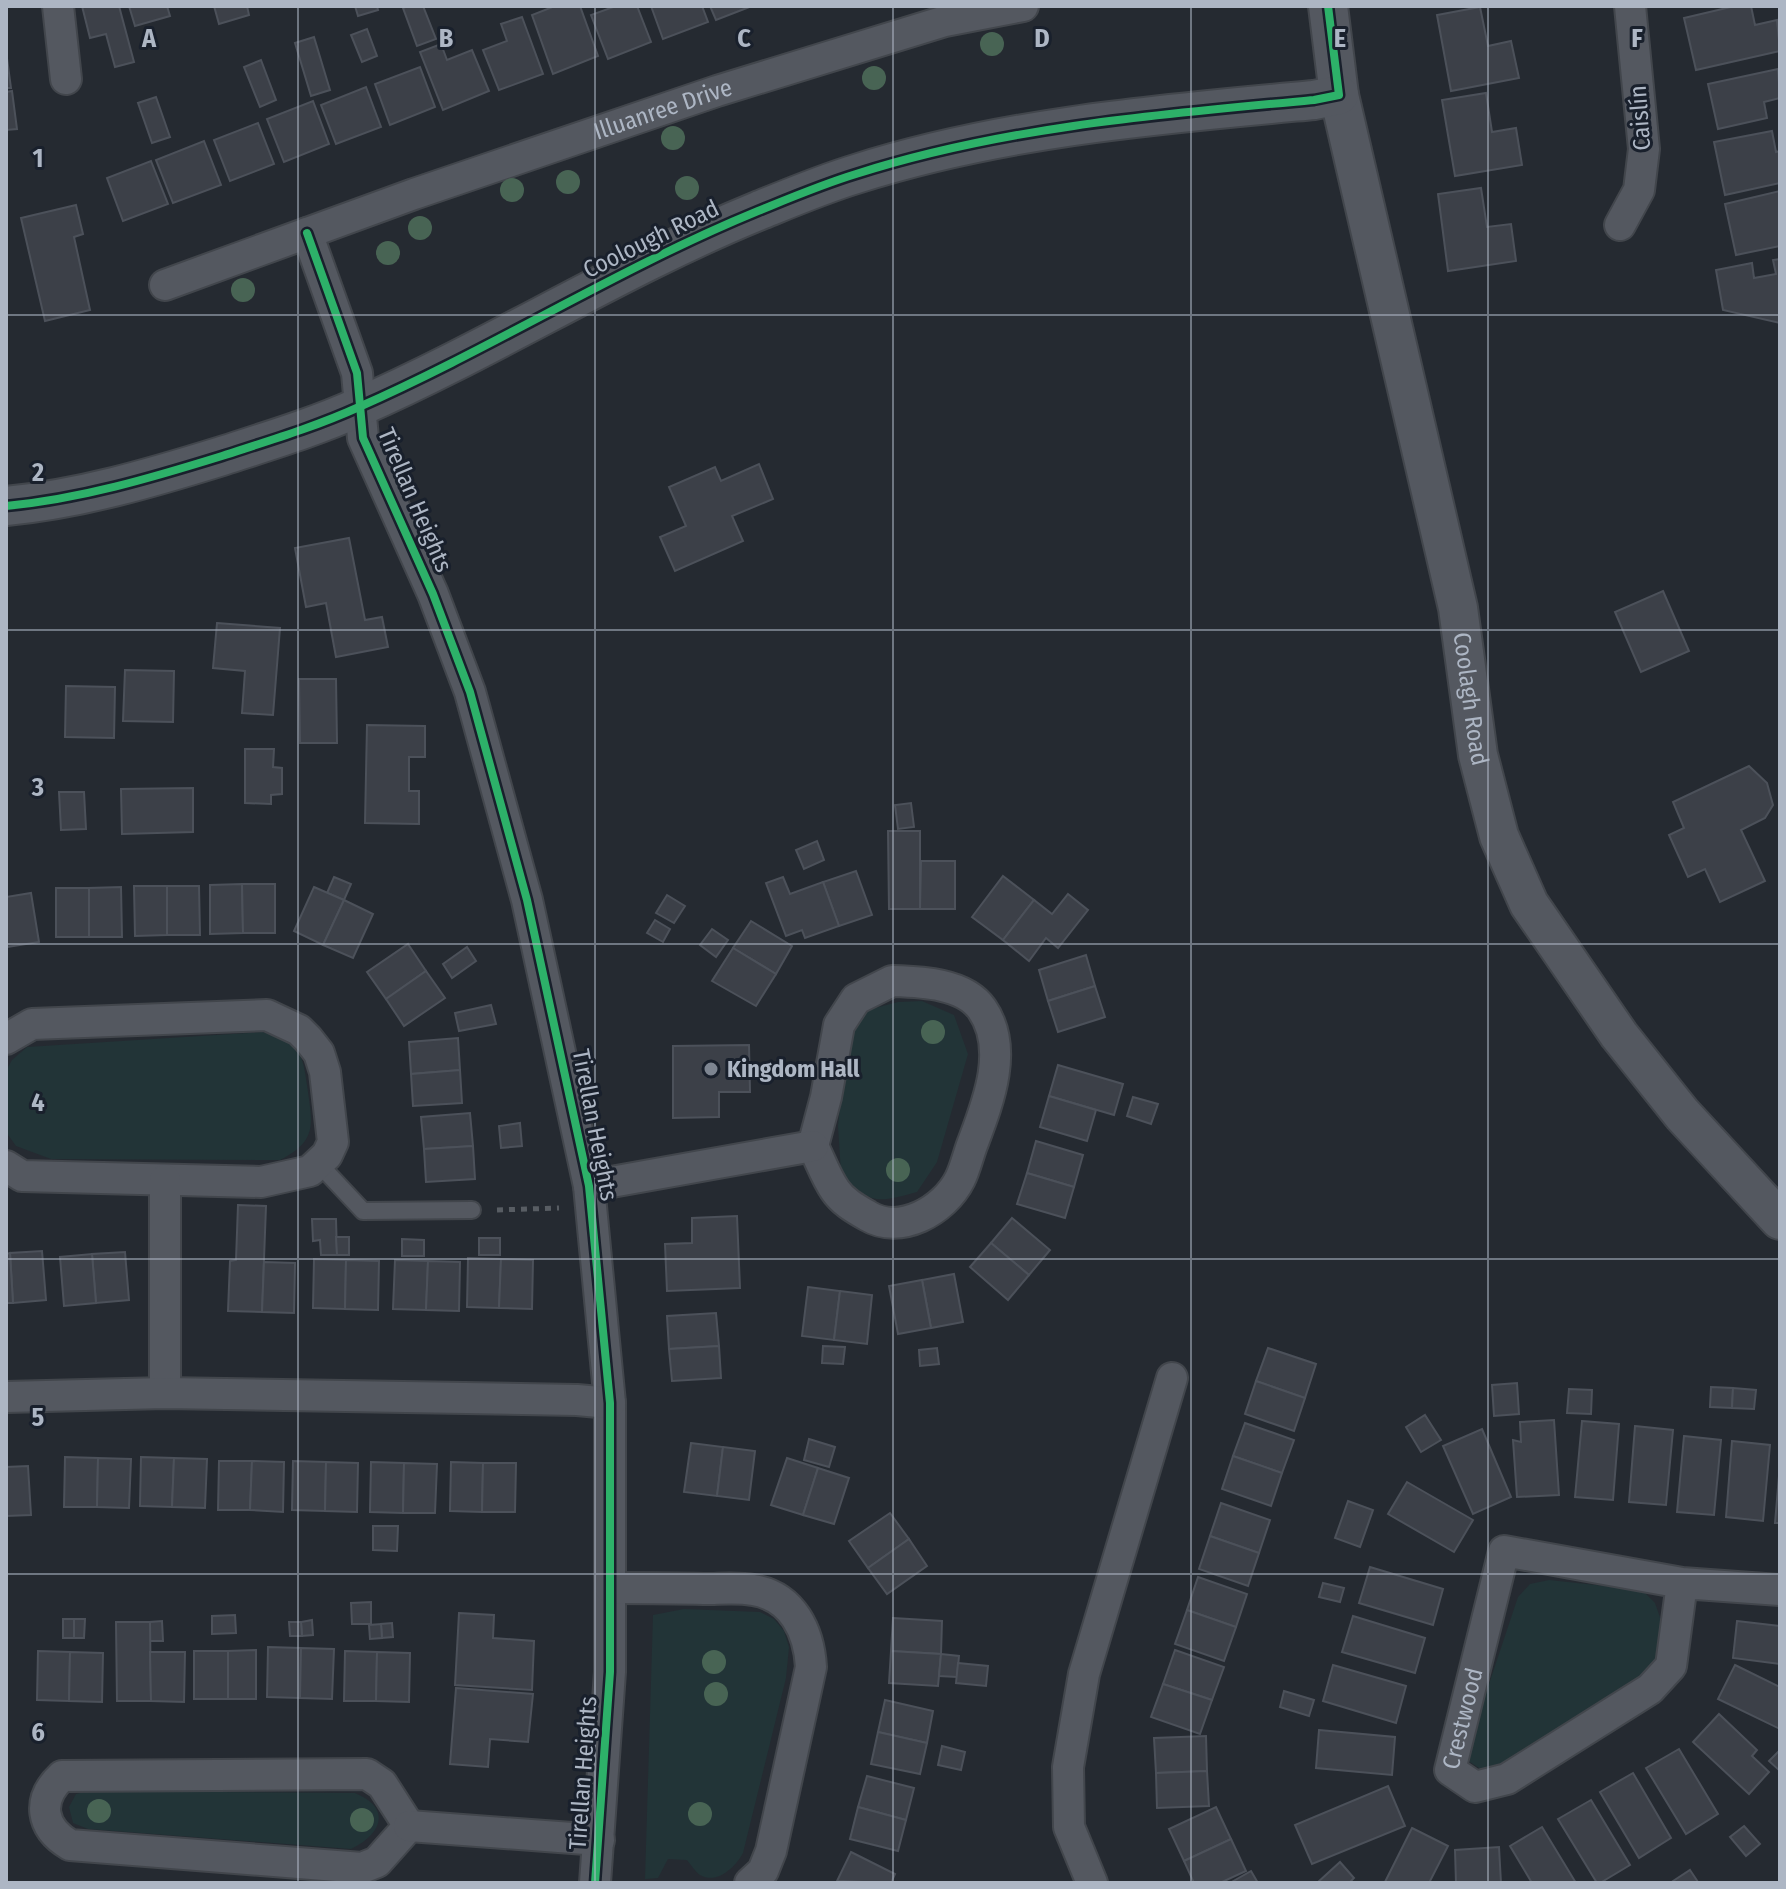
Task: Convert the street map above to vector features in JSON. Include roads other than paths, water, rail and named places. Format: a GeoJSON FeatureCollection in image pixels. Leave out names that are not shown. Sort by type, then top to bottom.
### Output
{"type":"FeatureCollection","features":[{"type":"Feature","properties":{"kind":"street"},"geometry":{"type":"LineString","coordinates":[[58,6],[66,79]]}},
{"type":"Feature","properties":{"kind":"street","name":"Illuanree Drive"},"geometry":{"type":"LineString","coordinates":[[165,285],[414,194],[717,91],[945,21],[1023,6]]}},
{"type":"Feature","properties":{"kind":"street","name":"Coolagh Road"},"geometry":{"type":"LineString","coordinates":[[1328,6],[1339,95],[1458,608],[1478,755],[1499,836],[1529,904],[1619,1035],[1682,1114],[1780,1220]]}},
{"type":"Feature","properties":{"kind":"street","name":"Caislín"},"geometry":{"type":"LineString","coordinates":[[1620,225],[1639,190],[1644,149],[1630,6]]}},
{"type":"Feature","properties":{"kind":"street","name":"Coolough Road"},"geometry":{"type":"LineString","coordinates":[[6,506],[114,488],[292,434],[360,407],[673,248],[758,211],[856,174],[992,140],[1160,114],[1339,95]]}},
{"type":"Feature","properties":{"kind":"street"},"geometry":{"type":"LineString","coordinates":[[307,233],[357,373],[360,407]]}},
{"type":"Feature","properties":{"kind":"street","name":"Tirellan Heights"},"geometry":{"type":"LineString","coordinates":[[360,407],[363,438],[427,580],[470,692],[527,900],[589,1186],[610,1403],[610,1672],[595,1883]]}},
{"type":"Feature","properties":{"kind":"street"},"geometry":{"type":"LineString","coordinates":[[892,981],[933,982],[961,993],[982,1008],[995,1040],[991,1093],[959,1181],[938,1206],[907,1224],[879,1223],[850,1206],[835,1190],[813,1146],[826,1097],[839,1025],[856,999],[892,981]]}},
{"type":"Feature","properties":{"kind":"street"},"geometry":{"type":"LineString","coordinates":[[6,1039],[32,1024],[267,1015],[308,1039],[319,1053],[325,1072],[333,1142],[319,1164],[310,1171],[261,1182],[22,1176],[6,1166]]}},
{"type":"Feature","properties":{"kind":"street","name":"Tirellan Heights"},"geometry":{"type":"LineString","coordinates":[[589,1186],[813,1146]]}},
{"type":"Feature","properties":{"kind":"street"},"geometry":{"type":"LineString","coordinates":[[165,1180],[165,1393]]}},
{"type":"Feature","properties":{"kind":"street"},"geometry":{"type":"LineString","coordinates":[[1092,1883],[1069,1827],[1068,1767],[1084,1674],[1172,1378]]}},
{"type":"Feature","properties":{"kind":"street"},"geometry":{"type":"LineString","coordinates":[[6,1397],[165,1393],[610,1403]]}},
{"type":"Feature","properties":{"kind":"street","name":"Crestwood"},"geometry":{"type":"LineString","coordinates":[[1682,1583],[1671,1666],[1650,1689],[1507,1779],[1475,1787],[1450,1770],[1504,1551],[1682,1583],[1780,1590]]}},
{"type":"Feature","properties":{"kind":"street"},"geometry":{"type":"LineString","coordinates":[[610,1588],[752,1589],[791,1609],[802,1624],[810,1645],[811,1667],[771,1851],[763,1871],[750,1883]]}},
{"type":"Feature","properties":{"kind":"street"},"geometry":{"type":"LineString","coordinates":[[367,1774],[382,1784],[409,1826],[377,1862],[362,1868],[70,1845],[49,1828],[44,1808],[50,1787],[62,1776],[367,1774]]}},
{"type":"Feature","properties":{"kind":"street","name":"Tirellan Heights"},"geometry":{"type":"LineString","coordinates":[[409,1826],[599,1840]]}},
{"type":"Feature","properties":{"kind":"lane"},"geometry":{"type":"LineString","coordinates":[[319,1164],[363,1211],[472,1210]]}},
{"type":"Feature","properties":{"kind":"place","name":"Kingdom Hall"},"geometry":{"type":"Point","coordinates":[711,1069]}}]}
